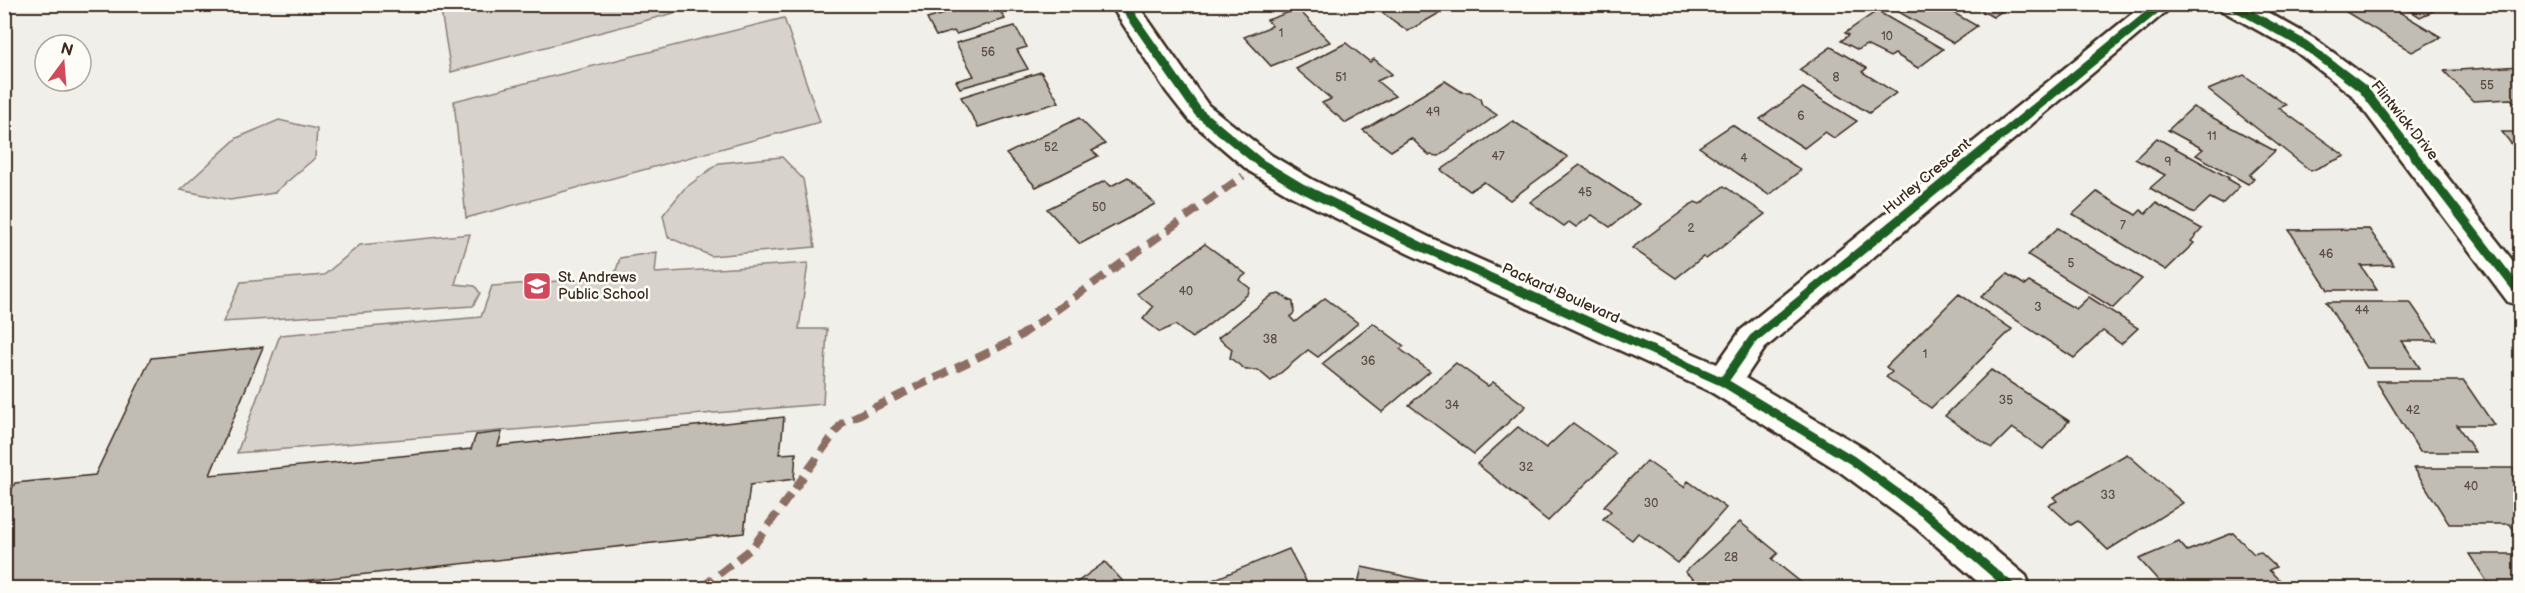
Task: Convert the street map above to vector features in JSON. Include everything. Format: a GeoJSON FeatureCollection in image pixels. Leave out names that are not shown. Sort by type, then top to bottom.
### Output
{"type":"FeatureCollection","features":[{"type":"Feature","properties":{"kind":"street","name":"Hurley Crescent"},"geometry":{"type":"LineString","coordinates":[[1723,382],[1753,339],[2162,4]]}},
{"type":"Feature","properties":{"kind":"street","name":"Flintwick Drive"},"geometry":{"type":"LineString","coordinates":[[2230,4],[2305,45],[2363,89],[2520,293]]}},
{"type":"Feature","properties":{"kind":"street","name":"Packard Boulevard"},"geometry":{"type":"LineString","coordinates":[[1127,5],[1176,84],[1198,112],[1260,164],[1420,246],[1723,382],[1852,460],[1928,516],[2012,588]]}},
{"type":"Feature","properties":{"kind":"shaded area"},"geometry":{"type":"Polygon","coordinates":[[[440,4],[704,5],[451,72],[440,4]]]}},
{"type":"Feature","properties":{"kind":"shaded area"},"geometry":{"type":"Polygon","coordinates":[[[784,18],[820,122],[466,218],[454,101],[784,18]]]}},
{"type":"Feature","properties":{"kind":"shaded area"},"geometry":{"type":"Polygon","coordinates":[[[279,120],[317,129],[315,158],[274,193],[230,200],[180,190],[237,138],[279,120]]]}},
{"type":"Feature","properties":{"kind":"shaded area"},"geometry":{"type":"Polygon","coordinates":[[[782,157],[803,179],[815,247],[711,256],[668,237],[663,215],[684,189],[719,163],[782,157]]]}},
{"type":"Feature","properties":{"kind":"shaded area"},"geometry":{"type":"Polygon","coordinates":[[[470,234],[455,284],[475,286],[480,293],[473,306],[223,322],[241,282],[324,275],[360,245],[470,234]]]}},
{"type":"Feature","properties":{"kind":"shaded area"},"geometry":{"type":"Polygon","coordinates":[[[657,252],[655,273],[808,263],[799,329],[827,329],[823,404],[237,453],[280,335],[481,317],[492,286],[614,277],[620,258],[657,252]]]}},
{"type":"Feature","properties":{"kind":"building"},"geometry":{"type":"Polygon","coordinates":[[[940,4],[996,4],[1005,19],[956,34],[954,31],[936,36],[927,19],[944,14],[940,4]]]}},
{"type":"Feature","properties":{"kind":"building"},"geometry":{"type":"Polygon","coordinates":[[[1370,4],[1434,4],[1443,11],[1408,31],[1370,4]]]}},
{"type":"Feature","properties":{"kind":"building"},"geometry":{"type":"Polygon","coordinates":[[[1885,4],[1949,4],[1945,8],[1977,26],[1953,43],[1885,4]]]}},
{"type":"Feature","properties":{"kind":"building"},"geometry":{"type":"Polygon","coordinates":[[[1970,4],[2013,4],[1993,17],[1970,4]]]}},
{"type":"Feature","properties":{"kind":"building"},"geometry":{"type":"Polygon","coordinates":[[[2333,4],[2386,4],[2441,37],[2412,52],[2333,4]]]}},
{"type":"Feature","properties":{"kind":"building"},"geometry":{"type":"Polygon","coordinates":[[[2400,4],[2449,4],[2420,17],[2400,4]]]}},
{"type":"Feature","properties":{"kind":"building"},"geometry":{"type":"Polygon","coordinates":[[[1298,9],[1330,42],[1271,66],[1244,37],[1272,26],[1267,20],[1298,9]]]}},
{"type":"Feature","properties":{"kind":"building"},"geometry":{"type":"Polygon","coordinates":[[[1877,11],[1943,49],[1918,68],[1895,54],[1890,57],[1866,45],[1858,50],[1841,41],[1849,35],[1845,33],[1877,11]]]}},
{"type":"Feature","properties":{"kind":"building"},"geometry":{"type":"Polygon","coordinates":[[[1015,26],[1027,47],[1017,50],[1028,69],[960,88],[956,81],[974,76],[956,43],[1015,26]]]}},
{"type":"Feature","properties":{"kind":"building"},"geometry":{"type":"Polygon","coordinates":[[[1346,43],[1370,62],[1374,59],[1392,74],[1377,81],[1395,96],[1346,123],[1322,103],[1331,99],[1296,69],[1346,43]]]}},
{"type":"Feature","properties":{"kind":"building"},"geometry":{"type":"Polygon","coordinates":[[[1831,47],[1867,68],[1862,72],[1896,93],[1869,113],[1799,70],[1831,47]]]}},
{"type":"Feature","properties":{"kind":"building"},"geometry":{"type":"Polygon","coordinates":[[[2520,66],[2520,106],[2511,99],[2473,101],[2444,71],[2520,66]]]}},
{"type":"Feature","properties":{"kind":"building"},"geometry":{"type":"Polygon","coordinates":[[[1041,72],[1059,102],[978,127],[961,97],[1041,72]]]}},
{"type":"Feature","properties":{"kind":"building"},"geometry":{"type":"Polygon","coordinates":[[[2244,75],[2286,105],[2279,108],[2345,156],[2311,171],[2208,90],[2244,75]]]}},
{"type":"Feature","properties":{"kind":"building"},"geometry":{"type":"Polygon","coordinates":[[[1445,81],[1462,92],[1470,92],[1480,99],[1482,105],[1497,115],[1439,156],[1429,155],[1411,138],[1391,151],[1363,130],[1445,81]]]}},
{"type":"Feature","properties":{"kind":"building"},"geometry":{"type":"Polygon","coordinates":[[[1803,88],[1857,121],[1834,138],[1825,132],[1804,148],[1760,119],[1803,88]]]}},
{"type":"Feature","properties":{"kind":"building"},"geometry":{"type":"Polygon","coordinates":[[[2193,107],[2275,151],[2249,175],[2254,178],[2248,184],[2196,155],[2203,149],[2168,130],[2193,107]]]}},
{"type":"Feature","properties":{"kind":"building"},"geometry":{"type":"Polygon","coordinates":[[[1079,118],[1105,144],[1092,151],[1098,156],[1036,187],[1006,154],[1079,118]]]}},
{"type":"Feature","properties":{"kind":"building"},"geometry":{"type":"Polygon","coordinates":[[[1513,121],[1568,157],[1510,200],[1484,182],[1470,191],[1441,170],[1513,121]]]}},
{"type":"Feature","properties":{"kind":"building"},"geometry":{"type":"Polygon","coordinates":[[[1732,125],[1801,170],[1769,195],[1699,147],[1732,125]]]}},
{"type":"Feature","properties":{"kind":"building"},"geometry":{"type":"Polygon","coordinates":[[[2502,132],[2520,132],[2520,155],[2502,132]]]}},
{"type":"Feature","properties":{"kind":"building"},"geometry":{"type":"Polygon","coordinates":[[[2157,138],[2240,186],[2222,204],[2210,198],[2194,213],[2150,188],[2165,175],[2135,159],[2157,138]]]}},
{"type":"Feature","properties":{"kind":"building"},"geometry":{"type":"Polygon","coordinates":[[[1580,165],[1639,204],[1610,227],[1592,215],[1576,227],[1569,222],[1564,226],[1530,202],[1580,165]]]}},
{"type":"Feature","properties":{"kind":"building"},"geometry":{"type":"Polygon","coordinates":[[[1128,177],[1155,204],[1080,244],[1047,209],[1105,181],[1111,186],[1128,177]]]}},
{"type":"Feature","properties":{"kind":"building"},"geometry":{"type":"Polygon","coordinates":[[[1724,186],[1765,214],[1706,259],[1703,257],[1676,278],[1632,248],[1695,202],[1700,204],[1724,186]]]}},
{"type":"Feature","properties":{"kind":"building"},"geometry":{"type":"Polygon","coordinates":[[[2097,192],[2136,215],[2141,210],[2146,213],[2156,203],[2202,229],[2191,241],[2194,243],[2166,270],[2073,214],[2097,192]]]}},
{"type":"Feature","properties":{"kind":"building"},"geometry":{"type":"Polygon","coordinates":[[[2058,228],[2142,279],[2113,308],[2028,255],[2058,228]]]}},
{"type":"Feature","properties":{"kind":"building"},"geometry":{"type":"Polygon","coordinates":[[[2369,229],[2394,265],[2361,266],[2377,290],[2328,290],[2289,230],[2369,229]]]}},
{"type":"Feature","properties":{"kind":"building"},"geometry":{"type":"Polygon","coordinates":[[[1205,244],[1246,274],[1239,280],[1250,288],[1248,294],[1192,338],[1175,325],[1160,332],[1143,319],[1153,307],[1137,294],[1205,244]]]}},
{"type":"Feature","properties":{"kind":"building"},"geometry":{"type":"Polygon","coordinates":[[[2007,274],[2025,285],[2029,282],[2076,309],[2089,297],[2138,328],[2121,344],[2103,331],[2074,358],[1981,297],[2007,274]]]}},
{"type":"Feature","properties":{"kind":"building"},"geometry":{"type":"Polygon","coordinates":[[[1279,294],[1293,302],[1294,313],[1290,317],[1295,322],[1325,298],[1358,323],[1318,357],[1308,350],[1271,381],[1258,370],[1246,370],[1230,358],[1232,349],[1218,338],[1271,296],[1279,294]]]}},
{"type":"Feature","properties":{"kind":"building"},"geometry":{"type":"Polygon","coordinates":[[[1959,294],[2012,329],[1931,408],[1886,377],[1892,372],[1886,367],[1959,294]]]}},
{"type":"Feature","properties":{"kind":"building"},"geometry":{"type":"Polygon","coordinates":[[[2326,302],[2410,302],[2437,341],[2402,341],[2420,368],[2367,368],[2326,302]]]}},
{"type":"Feature","properties":{"kind":"building"},"geometry":{"type":"Polygon","coordinates":[[[1373,323],[1404,346],[1400,349],[1430,371],[1382,412],[1322,364],[1373,323]]]}},
{"type":"Feature","properties":{"kind":"building"},"geometry":{"type":"Polygon","coordinates":[[[263,347],[210,475],[471,449],[476,435],[502,432],[498,446],[784,417],[780,454],[796,453],[794,479],[750,485],[744,533],[238,588],[4,588],[4,504],[15,483],[95,475],[151,358],[263,347]]]}},
{"type":"Feature","properties":{"kind":"building"},"geometry":{"type":"Polygon","coordinates":[[[1456,363],[1488,386],[1493,382],[1526,406],[1474,454],[1409,405],[1456,363]]]}},
{"type":"Feature","properties":{"kind":"building"},"geometry":{"type":"Polygon","coordinates":[[[1991,370],[2069,421],[2043,449],[2012,428],[1992,448],[1945,416],[1991,370]]]}},
{"type":"Feature","properties":{"kind":"building"},"geometry":{"type":"Polygon","coordinates":[[[2376,381],[2464,381],[2494,425],[2457,425],[2475,452],[2420,452],[2376,381]]]}},
{"type":"Feature","properties":{"kind":"building"},"geometry":{"type":"Polygon","coordinates":[[[1573,423],[1616,454],[1548,521],[1477,464],[1518,427],[1546,448],[1573,423]]]}},
{"type":"Feature","properties":{"kind":"building"},"geometry":{"type":"Polygon","coordinates":[[[2127,454],[2183,503],[2108,550],[2078,521],[2071,525],[2049,505],[2057,501],[2053,497],[2127,454]]]}},
{"type":"Feature","properties":{"kind":"building"},"geometry":{"type":"Polygon","coordinates":[[[1647,461],[1684,487],[1688,481],[1726,508],[1678,563],[1638,533],[1632,540],[1603,519],[1611,511],[1604,506],[1647,461]]]}},
{"type":"Feature","properties":{"kind":"building"},"geometry":{"type":"Polygon","coordinates":[[[2414,468],[2520,468],[2520,540],[2510,524],[2449,524],[2414,468]]]}},
{"type":"Feature","properties":{"kind":"building"},"geometry":{"type":"Polygon","coordinates":[[[1740,522],[1778,553],[1772,559],[1808,588],[1704,588],[1685,572],[1740,522]]]}},
{"type":"Feature","properties":{"kind":"building"},"geometry":{"type":"Polygon","coordinates":[[[2233,533],[2254,554],[2260,552],[2276,567],[2269,570],[2287,588],[2165,588],[2139,559],[2179,542],[2187,551],[2233,533]]]}},
{"type":"Feature","properties":{"kind":"building"},"geometry":{"type":"Polygon","coordinates":[[[1289,549],[1310,588],[1202,588],[1200,585],[1289,549]]]}},
{"type":"Feature","properties":{"kind":"building"},"geometry":{"type":"Polygon","coordinates":[[[2469,554],[2520,554],[2520,588],[2491,588],[2469,554]]]}},
{"type":"Feature","properties":{"kind":"building"},"geometry":{"type":"Polygon","coordinates":[[[1105,562],[1129,588],[1069,588],[1105,562]]]}},
{"type":"Feature","properties":{"kind":"building"},"geometry":{"type":"Polygon","coordinates":[[[1362,567],[1459,588],[1357,588],[1362,567]]]}},
{"type":"Feature","properties":{"kind":"marked path"},"geometry":{"type":"LineString","coordinates":[[701,588],[752,548],[842,423],[1016,339],[1243,176]]}},
{"type":"Feature","properties":{"kind":"cycle path"},"geometry":{"type":"LineString","coordinates":[[1123,4],[1176,84],[1198,112],[1260,163],[1302,188],[1420,246],[1723,382],[1852,460],[1928,516],[2012,588]]}},
{"type":"Feature","properties":{"kind":"cycle path"},"geometry":{"type":"LineString","coordinates":[[1723,382],[1753,339],[2162,4]]}},
{"type":"Feature","properties":{"kind":"cycle path"},"geometry":{"type":"LineString","coordinates":[[2231,4],[2305,45],[2363,89],[2520,293]]}},
{"type":"Feature","properties":{"kind":"place","name":"St. Andrews Public School"},"geometry":{"type":"Point","coordinates":[537,286]}}]}
